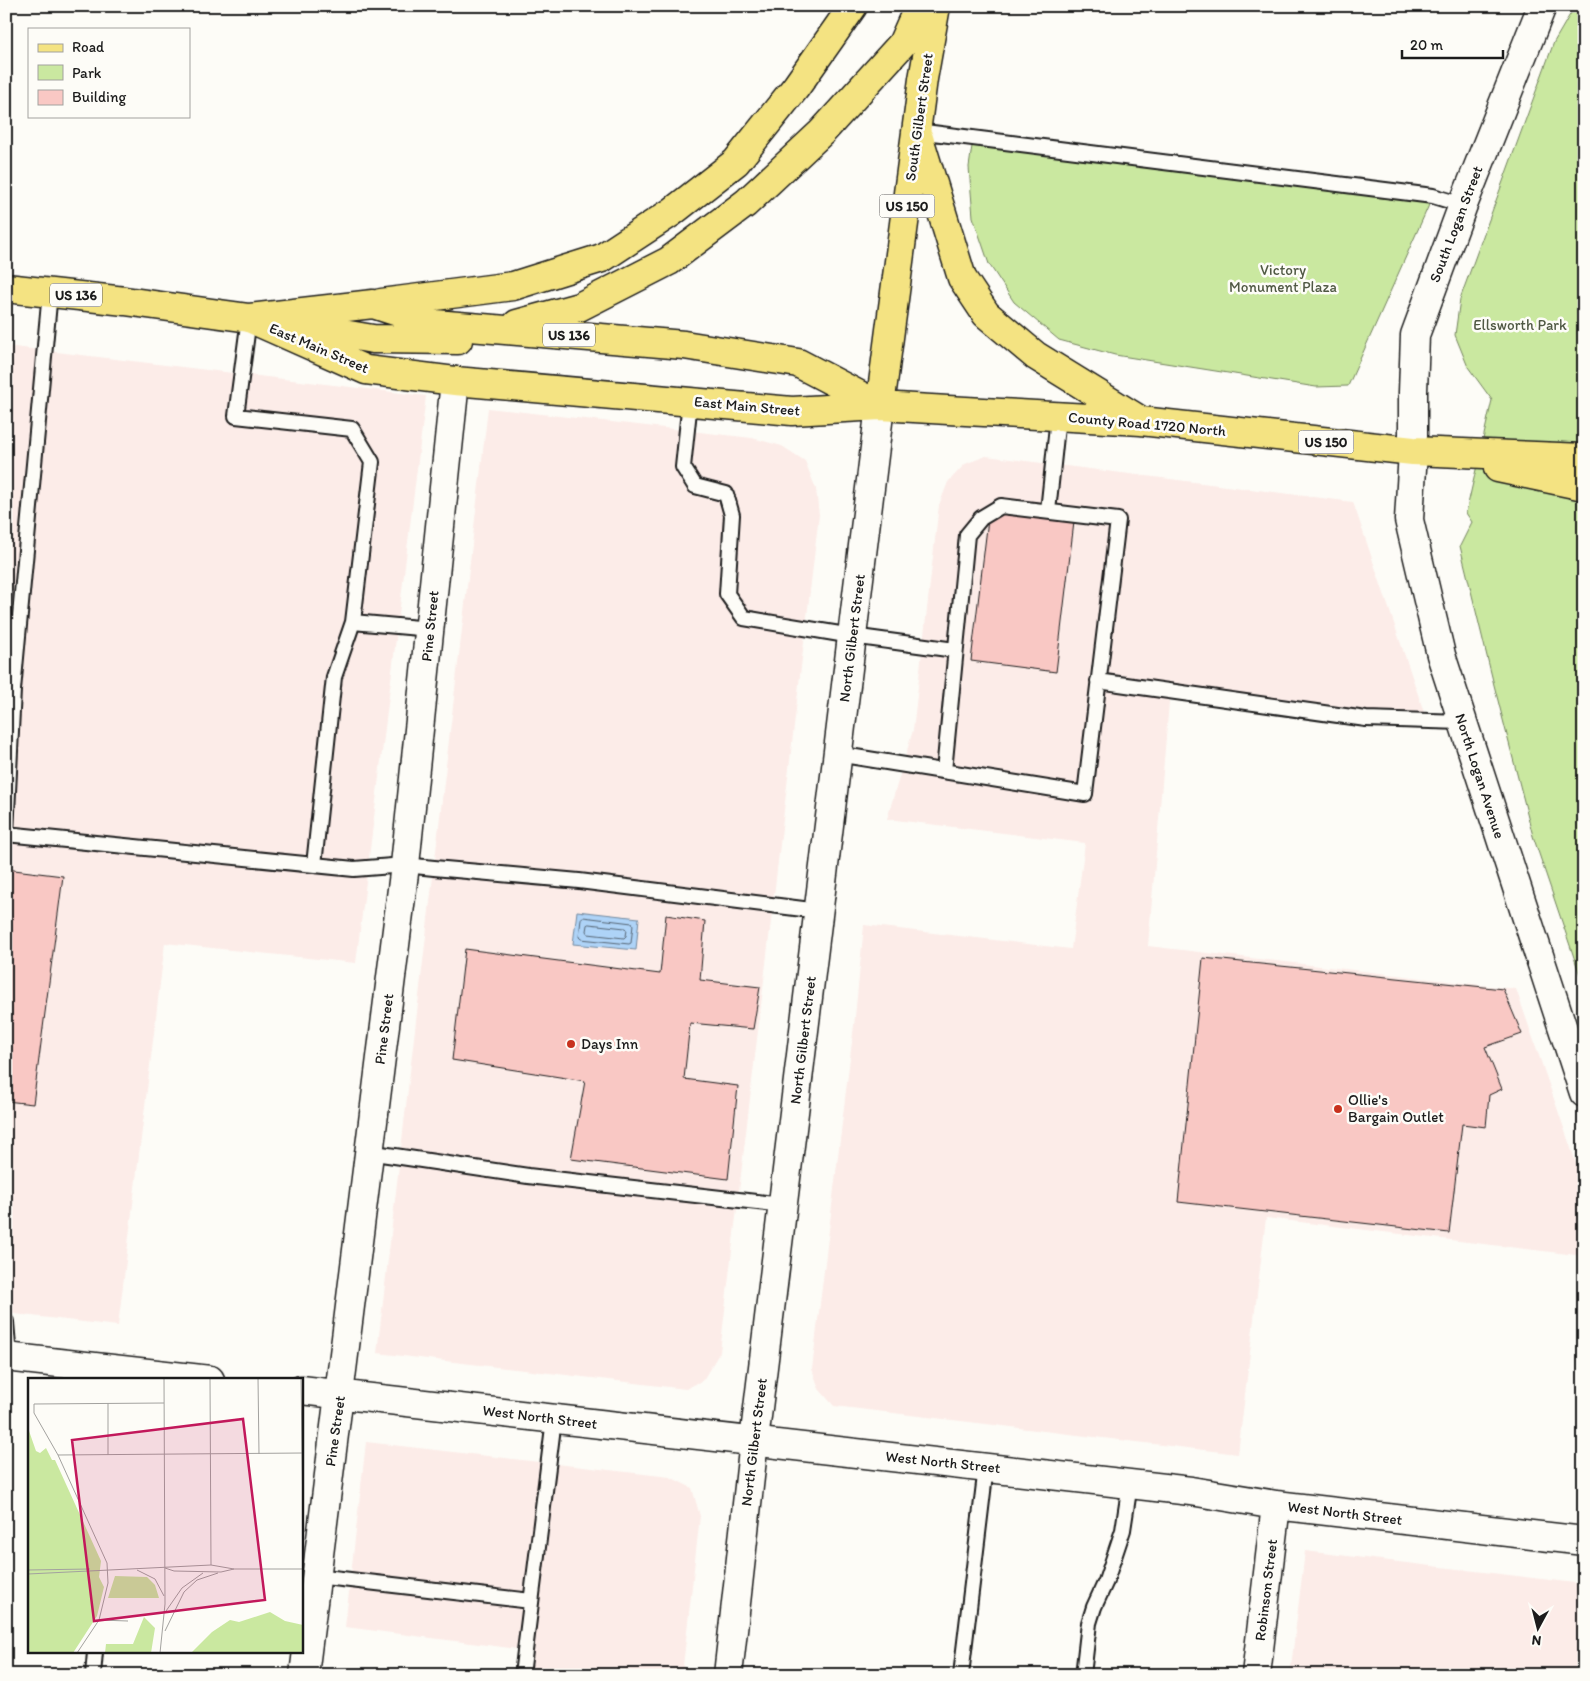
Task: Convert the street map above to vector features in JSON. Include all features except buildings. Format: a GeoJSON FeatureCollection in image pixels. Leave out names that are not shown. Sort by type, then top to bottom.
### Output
{"type":"FeatureCollection","features":[{"type":"Feature","properties":{"kind":"main road"},"geometry":{"type":"LineString","coordinates":[[373,304],[513,286],[602,258],[672,212],[736,162],[796,87],[853,6]]}},
{"type":"Feature","properties":{"kind":"main road"},"geometry":{"type":"LineString","coordinates":[[249,318],[373,339],[455,340],[579,307],[669,261],[746,203],[822,132],[902,44],[919,6]]}},
{"type":"Feature","properties":{"kind":"main road","name":"South Gilbert Street"},"geometry":{"type":"LineString","coordinates":[[880,406],[923,79],[936,6]]}},
{"type":"Feature","properties":{"kind":"main road"},"geometry":{"type":"LineString","coordinates":[[917,131],[962,278],[986,314],[1036,356],[1141,421]]}},
{"type":"Feature","properties":{"kind":"main road","name":"East Main Street"},"geometry":{"type":"LineString","coordinates":[[6,288],[249,318],[373,304],[435,324],[684,345],[798,363],[880,406]]}},
{"type":"Feature","properties":{"kind":"main road","name":"East Main Street"},"geometry":{"type":"LineString","coordinates":[[249,318],[366,370],[455,381],[792,411],[880,406]]}},
{"type":"Feature","properties":{"kind":"main road","name":"County Road 1720 North"},"geometry":{"type":"LineString","coordinates":[[880,406],[1141,421],[1413,451],[1584,458]]}},
{"type":"Feature","properties":{"kind":"main road","name":"County Road 1720 North"},"geometry":{"type":"LineString","coordinates":[[1413,451],[1584,486]]}},
{"type":"Feature","properties":{"kind":"street","name":"South Logan Street"},"geometry":{"type":"LineString","coordinates":[[1413,451],[1412,392],[1415,335],[1463,204],[1542,6]]}},
{"type":"Feature","properties":{"kind":"street","name":"Pine Street"},"geometry":{"type":"LineString","coordinates":[[304,1675],[405,865],[455,381]]}},
{"type":"Feature","properties":{"kind":"street","name":"North Gilbert Street"},"geometry":{"type":"LineString","coordinates":[[728,1675],[782,1205],[880,406]]}},
{"type":"Feature","properties":{"kind":"street","name":"North Logan Avenue"},"geometry":{"type":"LineString","coordinates":[[1413,451],[1409,520],[1441,655],[1584,1093]]}},
{"type":"Feature","properties":{"kind":"street"},"geometry":{"type":"LineString","coordinates":[[7,1357],[131,1375],[178,1378]]}},
{"type":"Feature","properties":{"kind":"street","name":"West North Street"},"geometry":{"type":"LineString","coordinates":[[302,1390],[1191,1491],[1276,1505],[1584,1541]]}},
{"type":"Feature","properties":{"kind":"street","name":"Robinson Street"},"geometry":{"type":"LineString","coordinates":[[1256,1675],[1276,1505]]}},
{"type":"Feature","properties":{"kind":"lane"},"geometry":{"type":"LineString","coordinates":[[917,131],[1433,196],[1463,204]]}},
{"type":"Feature","properties":{"kind":"lane"},"geometry":{"type":"LineString","coordinates":[[50,292],[11,672],[6,833],[354,869],[405,865],[579,882],[819,911]]}},
{"type":"Feature","properties":{"kind":"lane"},"geometry":{"type":"LineString","coordinates":[[249,318],[236,416],[352,429],[372,462],[353,622],[334,677],[314,865]]}},
{"type":"Feature","properties":{"kind":"lane"},"geometry":{"type":"LineString","coordinates":[[690,401],[683,467],[694,486],[726,494],[732,515],[727,594],[744,618],[852,636],[955,650]]}},
{"type":"Feature","properties":{"kind":"lane"},"geometry":{"type":"LineString","coordinates":[[1048,511],[1058,417]]}},
{"type":"Feature","properties":{"kind":"lane"},"geometry":{"type":"LineString","coordinates":[[838,754],[1085,794],[1118,520],[1001,506],[981,518],[967,536],[944,771]]}},
{"type":"Feature","properties":{"kind":"lane"},"geometry":{"type":"LineString","coordinates":[[353,622],[430,630]]}},
{"type":"Feature","properties":{"kind":"lane"},"geometry":{"type":"LineString","coordinates":[[1098,681],[1366,720],[1462,722]]}},
{"type":"Feature","properties":{"kind":"lane"},"geometry":{"type":"LineString","coordinates":[[368,1152],[528,1176],[782,1205]]}},
{"type":"Feature","properties":{"kind":"lane"},"geometry":{"type":"LineString","coordinates":[[6,1322],[7,1357]]}},
{"type":"Feature","properties":{"kind":"lane"},"geometry":{"type":"LineString","coordinates":[[522,1675],[554,1419]]}},
{"type":"Feature","properties":{"kind":"lane"},"geometry":{"type":"LineString","coordinates":[[961,1675],[986,1467]]}},
{"type":"Feature","properties":{"kind":"lane"},"geometry":{"type":"LineString","coordinates":[[1083,1675],[1089,1623],[1120,1539],[1130,1484]]}},
{"type":"Feature","properties":{"kind":"lane"},"geometry":{"type":"LineString","coordinates":[[316,1576],[531,1601]]}},
{"type":"Feature","properties":{"kind":"lane"},"geometry":{"type":"LineString","coordinates":[[93,1675],[95,1654]]}},
{"type":"Feature","properties":{"kind":"shaded area"},"geometry":{"type":"Polygon","coordinates":[[[6,346],[426,396],[356,963],[165,943],[118,1326],[6,1313],[6,346]]]}},
{"type":"Feature","properties":{"kind":"shaded area"},"geometry":{"type":"Polygon","coordinates":[[[488,408],[752,438],[782,446],[805,461],[816,489],[819,515],[720,1352],[703,1380],[686,1389],[377,1353],[488,408]]]}},
{"type":"Feature","properties":{"kind":"shaded area"},"geometry":{"type":"Polygon","coordinates":[[[986,456],[1353,502],[1427,721],[1170,691],[1148,946],[1516,989],[1584,1186],[1584,1256],[1266,1218],[1238,1454],[834,1406],[819,1389],[812,1369],[855,1017],[864,925],[1071,949],[1085,843],[887,819],[913,730],[939,505],[948,482],[965,464],[986,456]]]}},
{"type":"Feature","properties":{"kind":"shaded area"},"geometry":{"type":"Polygon","coordinates":[[[366,1442],[670,1477],[692,1488],[700,1516],[682,1675],[584,1675],[523,1667],[525,1650],[345,1627],[366,1442]]]}},
{"type":"Feature","properties":{"kind":"shaded area"},"geometry":{"type":"Polygon","coordinates":[[[1305,1551],[1584,1584],[1584,1675],[1290,1675],[1305,1551]]]}},
{"type":"Feature","properties":{"kind":"green space","name":"Ellsworth Park"},"geometry":{"type":"Polygon","coordinates":[[[1575,6],[1584,6],[1584,987],[1533,836],[1460,546],[1472,522],[1466,513],[1492,400],[1468,367],[1455,335],[1460,299],[1554,42],[1575,6]]]}},
{"type":"Feature","properties":{"kind":"green space","name":"Victory Monument Plaza"},"geometry":{"type":"Polygon","coordinates":[[[973,139],[1433,196],[1348,386],[1316,387],[1115,355],[1059,340],[1014,302],[989,264],[973,217],[969,167],[973,139]]]}},
{"type":"Feature","properties":{"kind":"water"},"geometry":{"type":"Polygon","coordinates":[[[577,911],[639,918],[636,950],[573,944],[577,911]]]}},
{"type":"Feature","properties":{"kind":"place","name":"Days Inn"},"geometry":{"type":"Point","coordinates":[571,1044]}},
{"type":"Feature","properties":{"kind":"place","name":"Ollie's Bargain Outlet"},"geometry":{"type":"Point","coordinates":[1338,1109]}}]}
